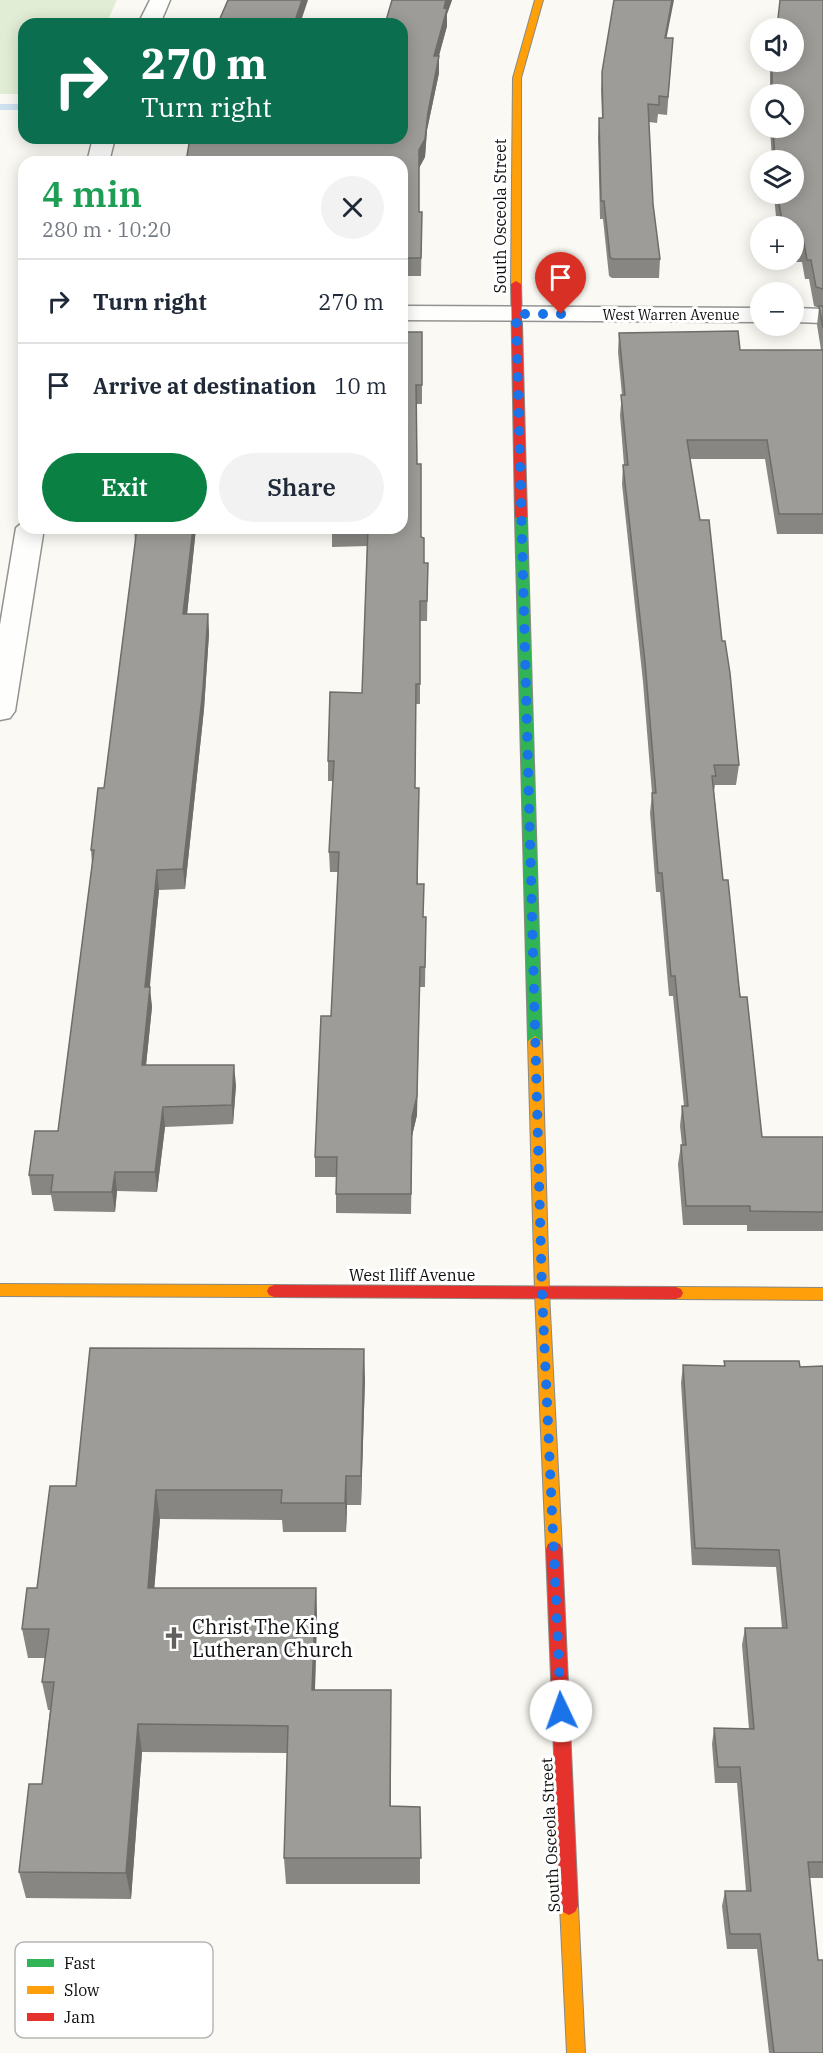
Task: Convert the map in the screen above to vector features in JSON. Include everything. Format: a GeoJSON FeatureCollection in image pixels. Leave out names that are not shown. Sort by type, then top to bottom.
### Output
{"type":"FeatureCollection","features":[{"type":"Feature","properties":{"kind":"street"},"geometry":{"type":"LineString","coordinates":[[152,18],[160,0]]}},
{"type":"Feature","properties":{"kind":"street","name":"South Osceola Street"},"geometry":{"type":"LineString","coordinates":[[539,0],[517,78],[516,314],[542,1292],[576,2053]]}},
{"type":"Feature","properties":{"kind":"street","name":"West Warren Avenue"},"geometry":{"type":"LineString","coordinates":[[408,313],[750,315]]}},
{"type":"Feature","properties":{"kind":"street"},"geometry":{"type":"LineString","coordinates":[[804,315],[823,316]]}},
{"type":"Feature","properties":{"kind":"street"},"geometry":{"type":"LineString","coordinates":[[0,711],[29,534]]}},
{"type":"Feature","properties":{"kind":"street","name":"West Iliff Avenue"},"geometry":{"type":"LineString","coordinates":[[0,1290],[823,1294]]}},
{"type":"Feature","properties":{"kind":"green space"},"geometry":{"type":"Polygon","coordinates":[[[0,0],[117,0],[109,18],[18,18],[18,94],[0,94],[0,0]]]}},
{"type":"Feature","properties":{"kind":"building"},"geometry":{"type":"Polygon","coordinates":[[[228,0],[302,0],[296,18],[220,18],[228,0]]]}},
{"type":"Feature","properties":{"kind":"building"},"geometry":{"type":"Polygon","coordinates":[[[392,0],[446,0],[444,8],[447,9],[434,56],[439,56],[425,139],[419,150],[419,212],[422,212],[421,258],[408,258],[408,156],[187,156],[189,144],[408,144],[408,18],[387,18],[392,0]]]}},
{"type":"Feature","properties":{"kind":"building"},"geometry":{"type":"Polygon","coordinates":[[[614,0],[672,0],[665,38],[673,38],[668,97],[659,96],[659,105],[648,104],[653,204],[660,259],[613,259],[610,257],[604,201],[601,201],[599,118],[603,118],[602,72],[614,0]]]}},
{"type":"Feature","properties":{"kind":"building"},"geometry":{"type":"Polygon","coordinates":[[[780,0],[823,0],[823,289],[816,287],[811,260],[807,260],[804,243],[804,216],[781,216],[779,204],[804,204],[804,150],[774,150],[774,138],[804,138],[804,84],[772,84],[772,72],[804,72],[804,18],[778,18],[780,0]]]}},
{"type":"Feature","properties":{"kind":"building"},"geometry":{"type":"Polygon","coordinates":[[[819,306],[823,306],[823,328],[819,306]]]}},
{"type":"Feature","properties":{"kind":"building"},"geometry":{"type":"Polygon","coordinates":[[[738,331],[740,350],[823,350],[823,514],[779,514],[767,440],[687,440],[700,520],[709,520],[722,641],[725,641],[730,673],[739,765],[714,765],[716,776],[712,776],[723,880],[728,880],[740,997],[747,997],[762,1137],[823,1137],[823,1212],[750,1211],[750,1206],[686,1206],[681,1145],[686,1145],[682,1106],[688,1106],[675,976],[671,976],[662,873],[658,873],[652,793],[656,793],[645,662],[623,465],[628,465],[621,395],[625,395],[619,333],[738,331]]]}},
{"type":"Feature","properties":{"kind":"building"},"geometry":{"type":"Polygon","coordinates":[[[408,332],[422,332],[422,385],[416,385],[417,464],[421,464],[421,537],[424,538],[424,563],[428,563],[427,601],[420,601],[420,684],[416,684],[415,788],[419,788],[417,884],[424,884],[423,917],[426,917],[425,967],[420,967],[417,1096],[412,1117],[411,1194],[336,1194],[337,1157],[315,1157],[321,1016],[331,1016],[339,852],[329,852],[334,761],[328,761],[330,692],[362,693],[368,534],[408,534],[408,332]]]}},
{"type":"Feature","properties":{"kind":"building"},"geometry":{"type":"Polygon","coordinates":[[[136,534],[192,534],[183,614],[208,614],[203,689],[183,869],[157,870],[145,987],[150,987],[142,1065],[234,1065],[232,1105],[163,1107],[155,1172],[115,1172],[112,1192],[51,1192],[53,1175],[29,1175],[35,1131],[58,1131],[94,850],[91,850],[98,788],[104,788],[136,534]]]}},
{"type":"Feature","properties":{"kind":"building","name":"Christ The King Lutheran Church"},"geometry":{"type":"Polygon","coordinates":[[[90,1348],[364,1349],[361,1476],[346,1476],[345,1503],[281,1503],[282,1490],[156,1490],[148,1588],[316,1588],[312,1690],[391,1690],[390,1806],[420,1807],[421,1858],[284,1858],[288,1726],[138,1724],[126,1873],[19,1872],[29,1784],[42,1784],[54,1682],[42,1682],[49,1629],[22,1629],[27,1588],[37,1588],[50,1486],[76,1486],[90,1348]]]}},
{"type":"Feature","properties":{"kind":"building"},"geometry":{"type":"Polygon","coordinates":[[[724,1361],[799,1361],[800,1367],[823,1366],[823,1862],[808,1862],[818,1960],[823,1960],[823,2053],[774,2053],[760,1934],[730,1934],[725,1891],[751,1891],[740,1767],[718,1767],[714,1728],[754,1729],[745,1628],[787,1628],[779,1550],[695,1548],[683,1365],[725,1366],[724,1361]]]}},
{"type":"Feature","properties":{"kind":"waterway"},"geometry":{"type":"LineString","coordinates":[[0,107],[18,107]]}},
{"type":"Feature","properties":{"kind":"traffic: fast"},"geometry":{"type":"LineString","coordinates":[[521,517],[535,1041]]}},
{"type":"Feature","properties":{"kind":"traffic: slow"},"geometry":{"type":"LineString","coordinates":[[516,284],[517,78],[539,0]]}},
{"type":"Feature","properties":{"kind":"traffic: slow"},"geometry":{"type":"LineString","coordinates":[[535,1041],[542,1292],[554,1549]]}},
{"type":"Feature","properties":{"kind":"traffic: slow"},"geometry":{"type":"LineString","coordinates":[[0,1290],[274,1291]]}},
{"type":"Feature","properties":{"kind":"traffic: slow"},"geometry":{"type":"LineString","coordinates":[[676,1293],[823,1294]]}},
{"type":"Feature","properties":{"kind":"traffic: slow"},"geometry":{"type":"LineString","coordinates":[[569,1906],[576,2053]]}},
{"type":"Feature","properties":{"kind":"traffic: jam"},"geometry":{"type":"LineString","coordinates":[[516,284],[521,517]]}},
{"type":"Feature","properties":{"kind":"traffic: jam"},"geometry":{"type":"LineString","coordinates":[[274,1291],[676,1293]]}},
{"type":"Feature","properties":{"kind":"traffic: jam"},"geometry":{"type":"LineString","coordinates":[[554,1549],[569,1906]]}},
{"type":"Feature","properties":{"kind":"place","name":"Christ The King Lutheran Church"},"geometry":{"type":"Point","coordinates":[174,1638]}},
{"type":"Feature","properties":{"kind":"route"},"geometry":{"type":"LineString","coordinates":[[561,314],[516,314],[542,1292],[561,1711]]}}]}
